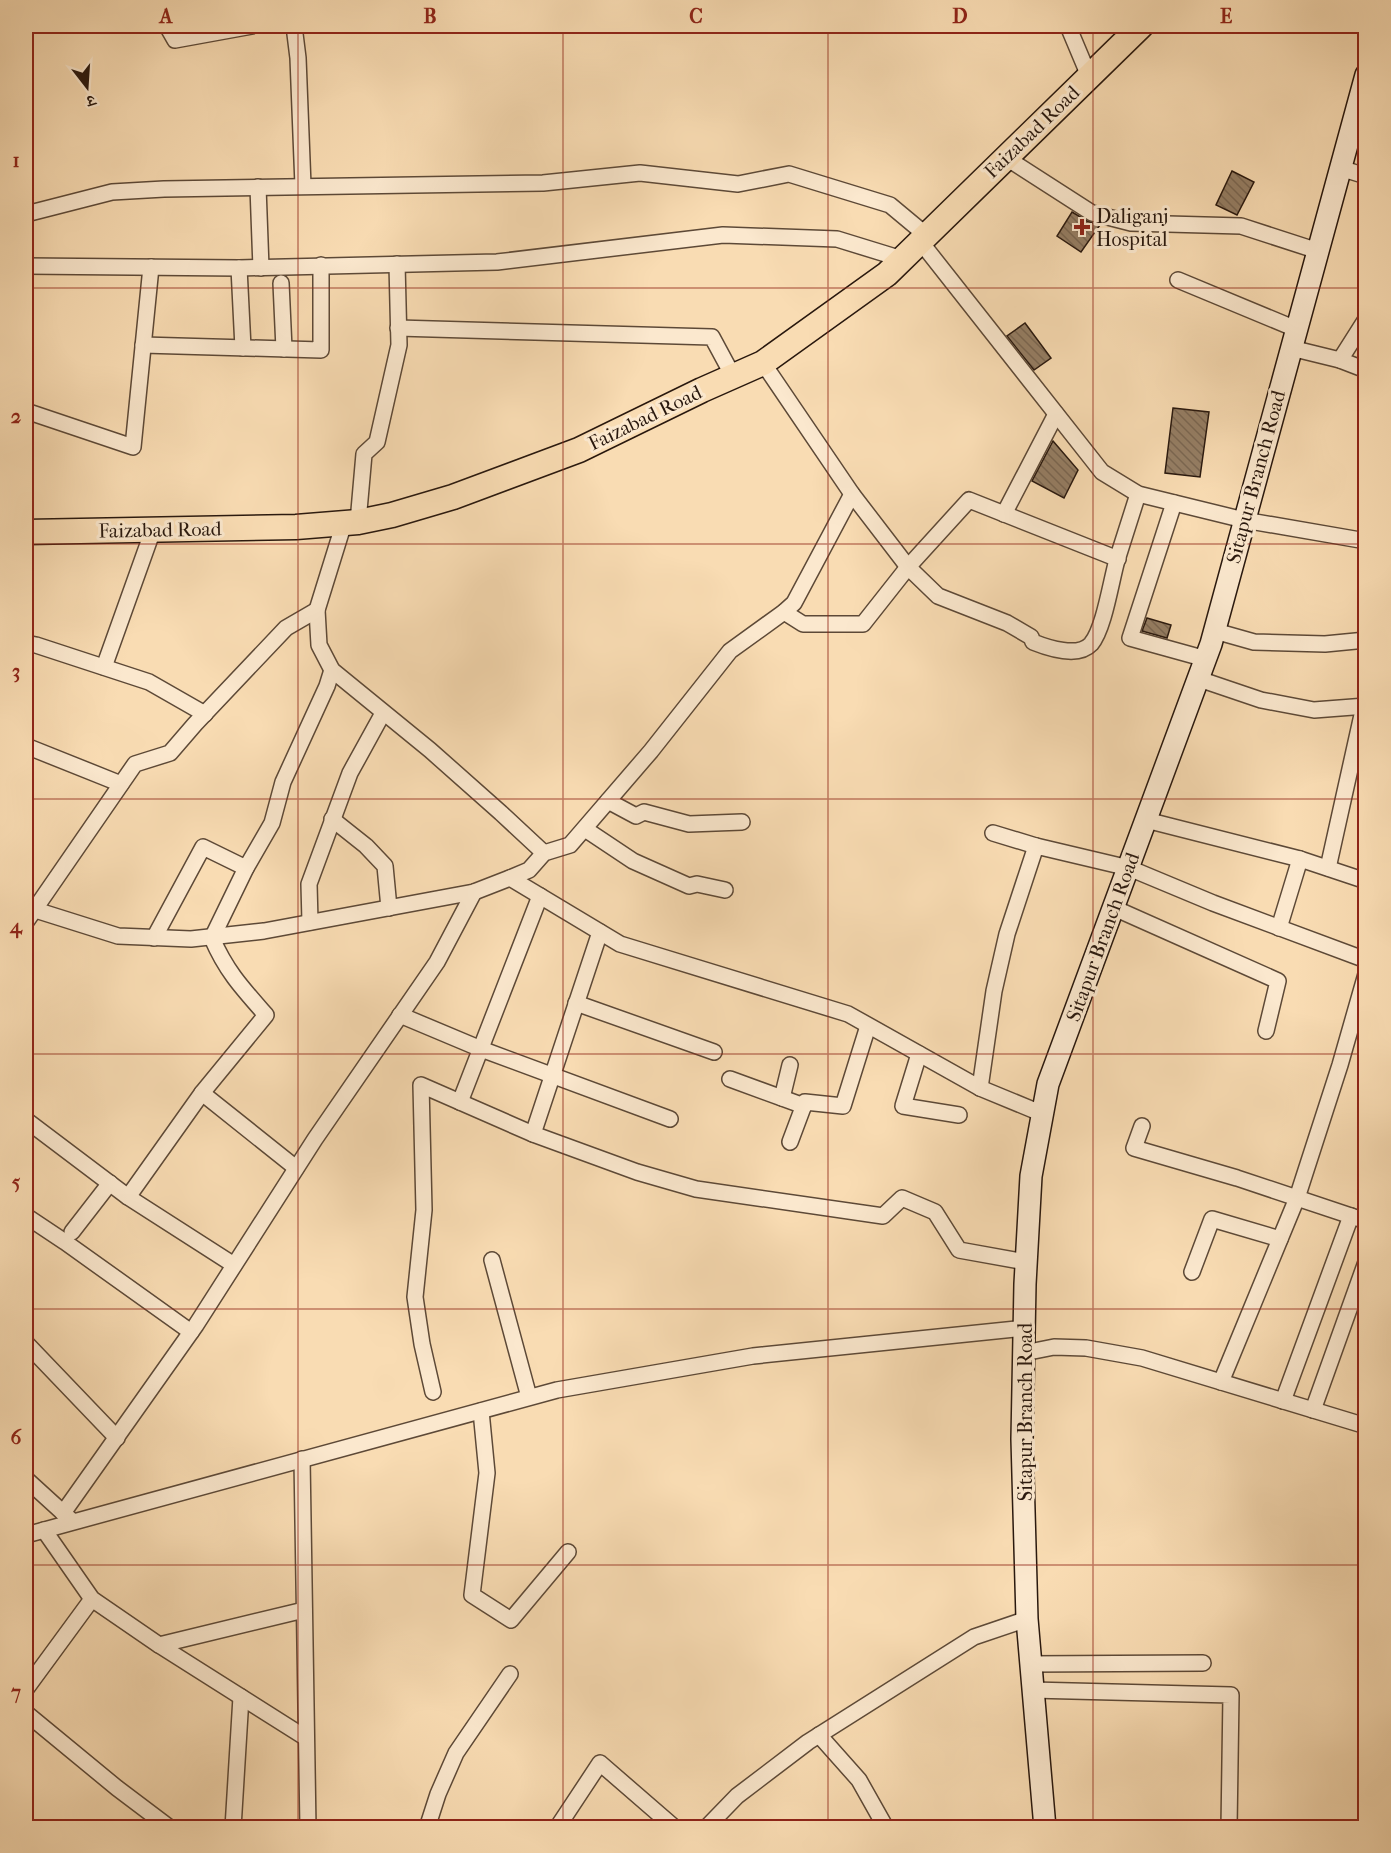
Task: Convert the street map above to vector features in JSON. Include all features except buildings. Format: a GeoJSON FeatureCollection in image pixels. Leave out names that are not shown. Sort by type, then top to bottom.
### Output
{"type":"FeatureCollection","features":[{"type":"Feature","properties":{"kind":"main road","name":"Faizabad Road"},"geometry":{"type":"LineString","coordinates":[[26,532],[296,527],[351,522],[392,515],[453,497],[579,450],[763,363],[887,274],[1141,26]]}},
{"type":"Feature","properties":{"kind":"street"},"geometry":{"type":"LineString","coordinates":[[167,26],[175,40],[210,30],[252,26]]}},
{"type":"Feature","properties":{"kind":"street"},"geometry":{"type":"LineString","coordinates":[[294,26],[298,58],[303,186]]}},
{"type":"Feature","properties":{"kind":"street"},"geometry":{"type":"LineString","coordinates":[[1068,26],[1089,76]]}},
{"type":"Feature","properties":{"kind":"street","name":"Sitapur Branch Road"},"geometry":{"type":"LineString","coordinates":[[1045,1827],[1027,1619],[1023,1439],[1026,1262],[1031,1176],[1048,1084],[1215,631],[1365,75]]}},
{"type":"Feature","properties":{"kind":"street"},"geometry":{"type":"LineString","coordinates":[[1005,158],[1092,213],[1131,223],[1241,226],[1318,251]]}},
{"type":"Feature","properties":{"kind":"street"},"geometry":{"type":"LineString","coordinates":[[1340,168],[1365,176]]}},
{"type":"Feature","properties":{"kind":"street"},"geometry":{"type":"LineString","coordinates":[[26,214],[112,192],[164,189],[543,183],[640,173],[738,184],[789,174],[890,205],[923,238],[1102,472],[1138,494],[1244,520],[1365,541]]}},
{"type":"Feature","properties":{"kind":"street"},"geometry":{"type":"LineString","coordinates":[[258,187],[261,268]]}},
{"type":"Feature","properties":{"kind":"street"},"geometry":{"type":"LineString","coordinates":[[26,266],[261,268],[497,262],[723,236],[837,239],[902,259]]}},
{"type":"Feature","properties":{"kind":"street"},"geometry":{"type":"LineString","coordinates":[[397,264],[399,345],[376,442],[364,454],[351,522],[317,610],[319,645],[332,670],[439,758],[544,853]]}},
{"type":"Feature","properties":{"kind":"street"},"geometry":{"type":"LineString","coordinates":[[143,345],[321,350],[321,266]]}},
{"type":"Feature","properties":{"kind":"street"},"geometry":{"type":"LineString","coordinates":[[26,413],[133,447],[151,267]]}},
{"type":"Feature","properties":{"kind":"street"},"geometry":{"type":"LineString","coordinates":[[239,268],[243,348]]}},
{"type":"Feature","properties":{"kind":"street"},"geometry":{"type":"LineString","coordinates":[[1178,280],[1294,338],[1365,370]]}},
{"type":"Feature","properties":{"kind":"street"},"geometry":{"type":"LineString","coordinates":[[281,283],[284,348]]}},
{"type":"Feature","properties":{"kind":"street"},"geometry":{"type":"LineString","coordinates":[[1340,360],[1365,319]]}},
{"type":"Feature","properties":{"kind":"street"},"geometry":{"type":"LineString","coordinates":[[398,328],[712,337],[733,376]]}},
{"type":"Feature","properties":{"kind":"street"},"geometry":{"type":"LineString","coordinates":[[763,363],[852,494],[908,567],[938,596],[1007,623],[1031,637],[1034,642],[1046,647],[1075,651],[1090,645],[1099,627],[1138,494]]}},
{"type":"Feature","properties":{"kind":"street"},"geometry":{"type":"LineString","coordinates":[[1004,514],[1056,414]]}},
{"type":"Feature","properties":{"kind":"street"},"geometry":{"type":"LineString","coordinates":[[317,610],[286,628],[170,753],[135,764],[28,913],[118,936],[213,938],[474,892],[529,870],[544,853],[570,845],[585,829],[730,651],[794,603],[852,494]]}},
{"type":"Feature","properties":{"kind":"street"},"geometry":{"type":"LineString","coordinates":[[784,612],[803,624],[862,624],[908,567],[969,500],[1118,559]]}},
{"type":"Feature","properties":{"kind":"street"},"geometry":{"type":"LineString","coordinates":[[1174,503],[1130,638],[1202,669],[1261,700],[1314,710],[1364,706],[1328,868]]}},
{"type":"Feature","properties":{"kind":"street"},"geometry":{"type":"LineString","coordinates":[[105,667],[153,530]]}},
{"type":"Feature","properties":{"kind":"street"},"geometry":{"type":"LineString","coordinates":[[1215,631],[1254,642],[1324,644],[1365,640]]}},
{"type":"Feature","properties":{"kind":"street"},"geometry":{"type":"LineString","coordinates":[[26,643],[149,682],[205,714]]}},
{"type":"Feature","properties":{"kind":"street"},"geometry":{"type":"LineString","coordinates":[[128,1197],[202,1093],[267,1015],[232,977],[220,957],[213,938],[246,868],[272,823],[283,782],[327,686],[332,670]]}},
{"type":"Feature","properties":{"kind":"street"},"geometry":{"type":"LineString","coordinates":[[310,922],[309,884],[350,773],[383,713]]}},
{"type":"Feature","properties":{"kind":"street"},"geometry":{"type":"LineString","coordinates":[[26,763],[27,747],[121,784]]}},
{"type":"Feature","properties":{"kind":"street"},"geometry":{"type":"LineString","coordinates":[[608,801],[636,816],[644,812],[689,824],[742,822]]}},
{"type":"Feature","properties":{"kind":"street"},"geometry":{"type":"LineString","coordinates":[[332,819],[366,846],[385,867],[389,908]]}},
{"type":"Feature","properties":{"kind":"street"},"geometry":{"type":"LineString","coordinates":[[1146,820],[1300,859],[1365,881]]}},
{"type":"Feature","properties":{"kind":"street"},"geometry":{"type":"LineString","coordinates":[[585,829],[642,866],[689,886],[697,884],[725,890]]}},
{"type":"Feature","properties":{"kind":"street"},"geometry":{"type":"LineString","coordinates":[[993,833],[1128,868],[1365,960]]}},
{"type":"Feature","properties":{"kind":"street"},"geometry":{"type":"LineString","coordinates":[[980,1088],[994,991],[1007,934],[1036,846]]}},
{"type":"Feature","properties":{"kind":"street"},"geometry":{"type":"LineString","coordinates":[[154,938],[204,847],[246,868]]}},
{"type":"Feature","properties":{"kind":"street"},"geometry":{"type":"LineString","coordinates":[[1279,928],[1300,859]]}},
{"type":"Feature","properties":{"kind":"street"},"geometry":{"type":"LineString","coordinates":[[510,878],[620,944],[848,1014],[980,1088],[1043,1114]]}},
{"type":"Feature","properties":{"kind":"street"},"geometry":{"type":"LineString","coordinates":[[68,1517],[117,1438],[190,1332],[296,1168],[437,962],[474,892]]}},
{"type":"Feature","properties":{"kind":"street"},"geometry":{"type":"LineString","coordinates":[[460,1102],[540,896]]}},
{"type":"Feature","properties":{"kind":"street"},"geometry":{"type":"LineString","coordinates":[[1114,908],[1278,981],[1266,1031]]}},
{"type":"Feature","properties":{"kind":"street"},"geometry":{"type":"LineString","coordinates":[[533,1134],[600,932]]}},
{"type":"Feature","properties":{"kind":"street"},"geometry":{"type":"LineString","coordinates":[[1221,1382],[1297,1198],[1340,1065],[1365,974]]}},
{"type":"Feature","properties":{"kind":"street"},"geometry":{"type":"LineString","coordinates":[[576,1003],[714,1052]]}},
{"type":"Feature","properties":{"kind":"street"},"geometry":{"type":"LineString","coordinates":[[400,1015],[481,1049],[670,1119]]}},
{"type":"Feature","properties":{"kind":"street"},"geometry":{"type":"LineString","coordinates":[[790,1142],[805,1102],[843,1106],[868,1026]]}},
{"type":"Feature","properties":{"kind":"street"},"geometry":{"type":"LineString","coordinates":[[919,1054],[903,1106],[959,1115]]}},
{"type":"Feature","properties":{"kind":"street"},"geometry":{"type":"LineString","coordinates":[[782,1098],[790,1065]]}},
{"type":"Feature","properties":{"kind":"street"},"geometry":{"type":"LineString","coordinates":[[729,1079],[804,1106]]}},
{"type":"Feature","properties":{"kind":"street"},"geometry":{"type":"LineString","coordinates":[[433,1392],[422,1344],[415,1297],[424,1210],[421,1085],[533,1134],[637,1172],[696,1189],[883,1216],[902,1198],[935,1212],[959,1250],[1026,1262]]}},
{"type":"Feature","properties":{"kind":"street"},"geometry":{"type":"LineString","coordinates":[[202,1093],[296,1168]]}},
{"type":"Feature","properties":{"kind":"street"},"geometry":{"type":"LineString","coordinates":[[26,1120],[128,1197],[234,1265]]}},
{"type":"Feature","properties":{"kind":"street"},"geometry":{"type":"LineString","coordinates":[[1142,1126],[1134,1148],[1237,1178],[1358,1218],[1283,1401]]}},
{"type":"Feature","properties":{"kind":"street"},"geometry":{"type":"LineString","coordinates":[[72,1232],[110,1183]]}},
{"type":"Feature","properties":{"kind":"street"},"geometry":{"type":"LineString","coordinates":[[26,1216],[190,1332]]}},
{"type":"Feature","properties":{"kind":"street"},"geometry":{"type":"LineString","coordinates":[[1192,1272],[1212,1219],[1280,1239]]}},
{"type":"Feature","properties":{"kind":"street"},"geometry":{"type":"LineString","coordinates":[[492,1260],[529,1397]]}},
{"type":"Feature","properties":{"kind":"street"},"geometry":{"type":"LineString","coordinates":[[1313,1410],[1365,1262]]}},
{"type":"Feature","properties":{"kind":"street"},"geometry":{"type":"LineString","coordinates":[[26,1535],[44,1530],[68,1517],[302,1459],[557,1390],[753,1356],[1024,1328]]}},
{"type":"Feature","properties":{"kind":"street"},"geometry":{"type":"LineString","coordinates":[[26,1343],[117,1438]]}},
{"type":"Feature","properties":{"kind":"street"},"geometry":{"type":"LineString","coordinates":[[1024,1353],[1054,1347],[1086,1348],[1142,1358],[1365,1426]]}},
{"type":"Feature","properties":{"kind":"street"},"geometry":{"type":"LineString","coordinates":[[481,1411],[487,1473],[472,1595],[511,1620],[568,1552]]}},
{"type":"Feature","properties":{"kind":"street"},"geometry":{"type":"LineString","coordinates":[[302,1459],[308,1827]]}},
{"type":"Feature","properties":{"kind":"street"},"geometry":{"type":"LineString","coordinates":[[26,1479],[68,1517]]}},
{"type":"Feature","properties":{"kind":"street"},"geometry":{"type":"LineString","coordinates":[[44,1530],[92,1599],[159,1646],[306,1738]]}},
{"type":"Feature","properties":{"kind":"street"},"geometry":{"type":"LineString","coordinates":[[26,1689],[92,1599]]}},
{"type":"Feature","properties":{"kind":"street"},"geometry":{"type":"LineString","coordinates":[[159,1646],[304,1610]]}},
{"type":"Feature","properties":{"kind":"street"},"geometry":{"type":"LineString","coordinates":[[706,1827],[737,1796],[819,1735],[974,1637],[1027,1619]]}},
{"type":"Feature","properties":{"kind":"street"},"geometry":{"type":"LineString","coordinates":[[1031,1664],[1203,1663]]}},
{"type":"Feature","properties":{"kind":"street"},"geometry":{"type":"LineString","coordinates":[[427,1827],[456,1753],[510,1674]]}},
{"type":"Feature","properties":{"kind":"street"},"geometry":{"type":"LineString","coordinates":[[1032,1689],[1231,1695],[1229,1827]]}},
{"type":"Feature","properties":{"kind":"street"},"geometry":{"type":"LineString","coordinates":[[233,1827],[241,1697]]}},
{"type":"Feature","properties":{"kind":"street"},"geometry":{"type":"LineString","coordinates":[[26,1713],[117,1788],[170,1827]]}},
{"type":"Feature","properties":{"kind":"street"},"geometry":{"type":"LineString","coordinates":[[819,1735],[859,1780],[886,1827]]}},
{"type":"Feature","properties":{"kind":"street"},"geometry":{"type":"LineString","coordinates":[[558,1827],[600,1763],[675,1827]]}},
{"type":"Feature","properties":{"kind":"place","name":"Daliganj Hospital"},"geometry":{"type":"Point","coordinates":[1082,227]}}]}
